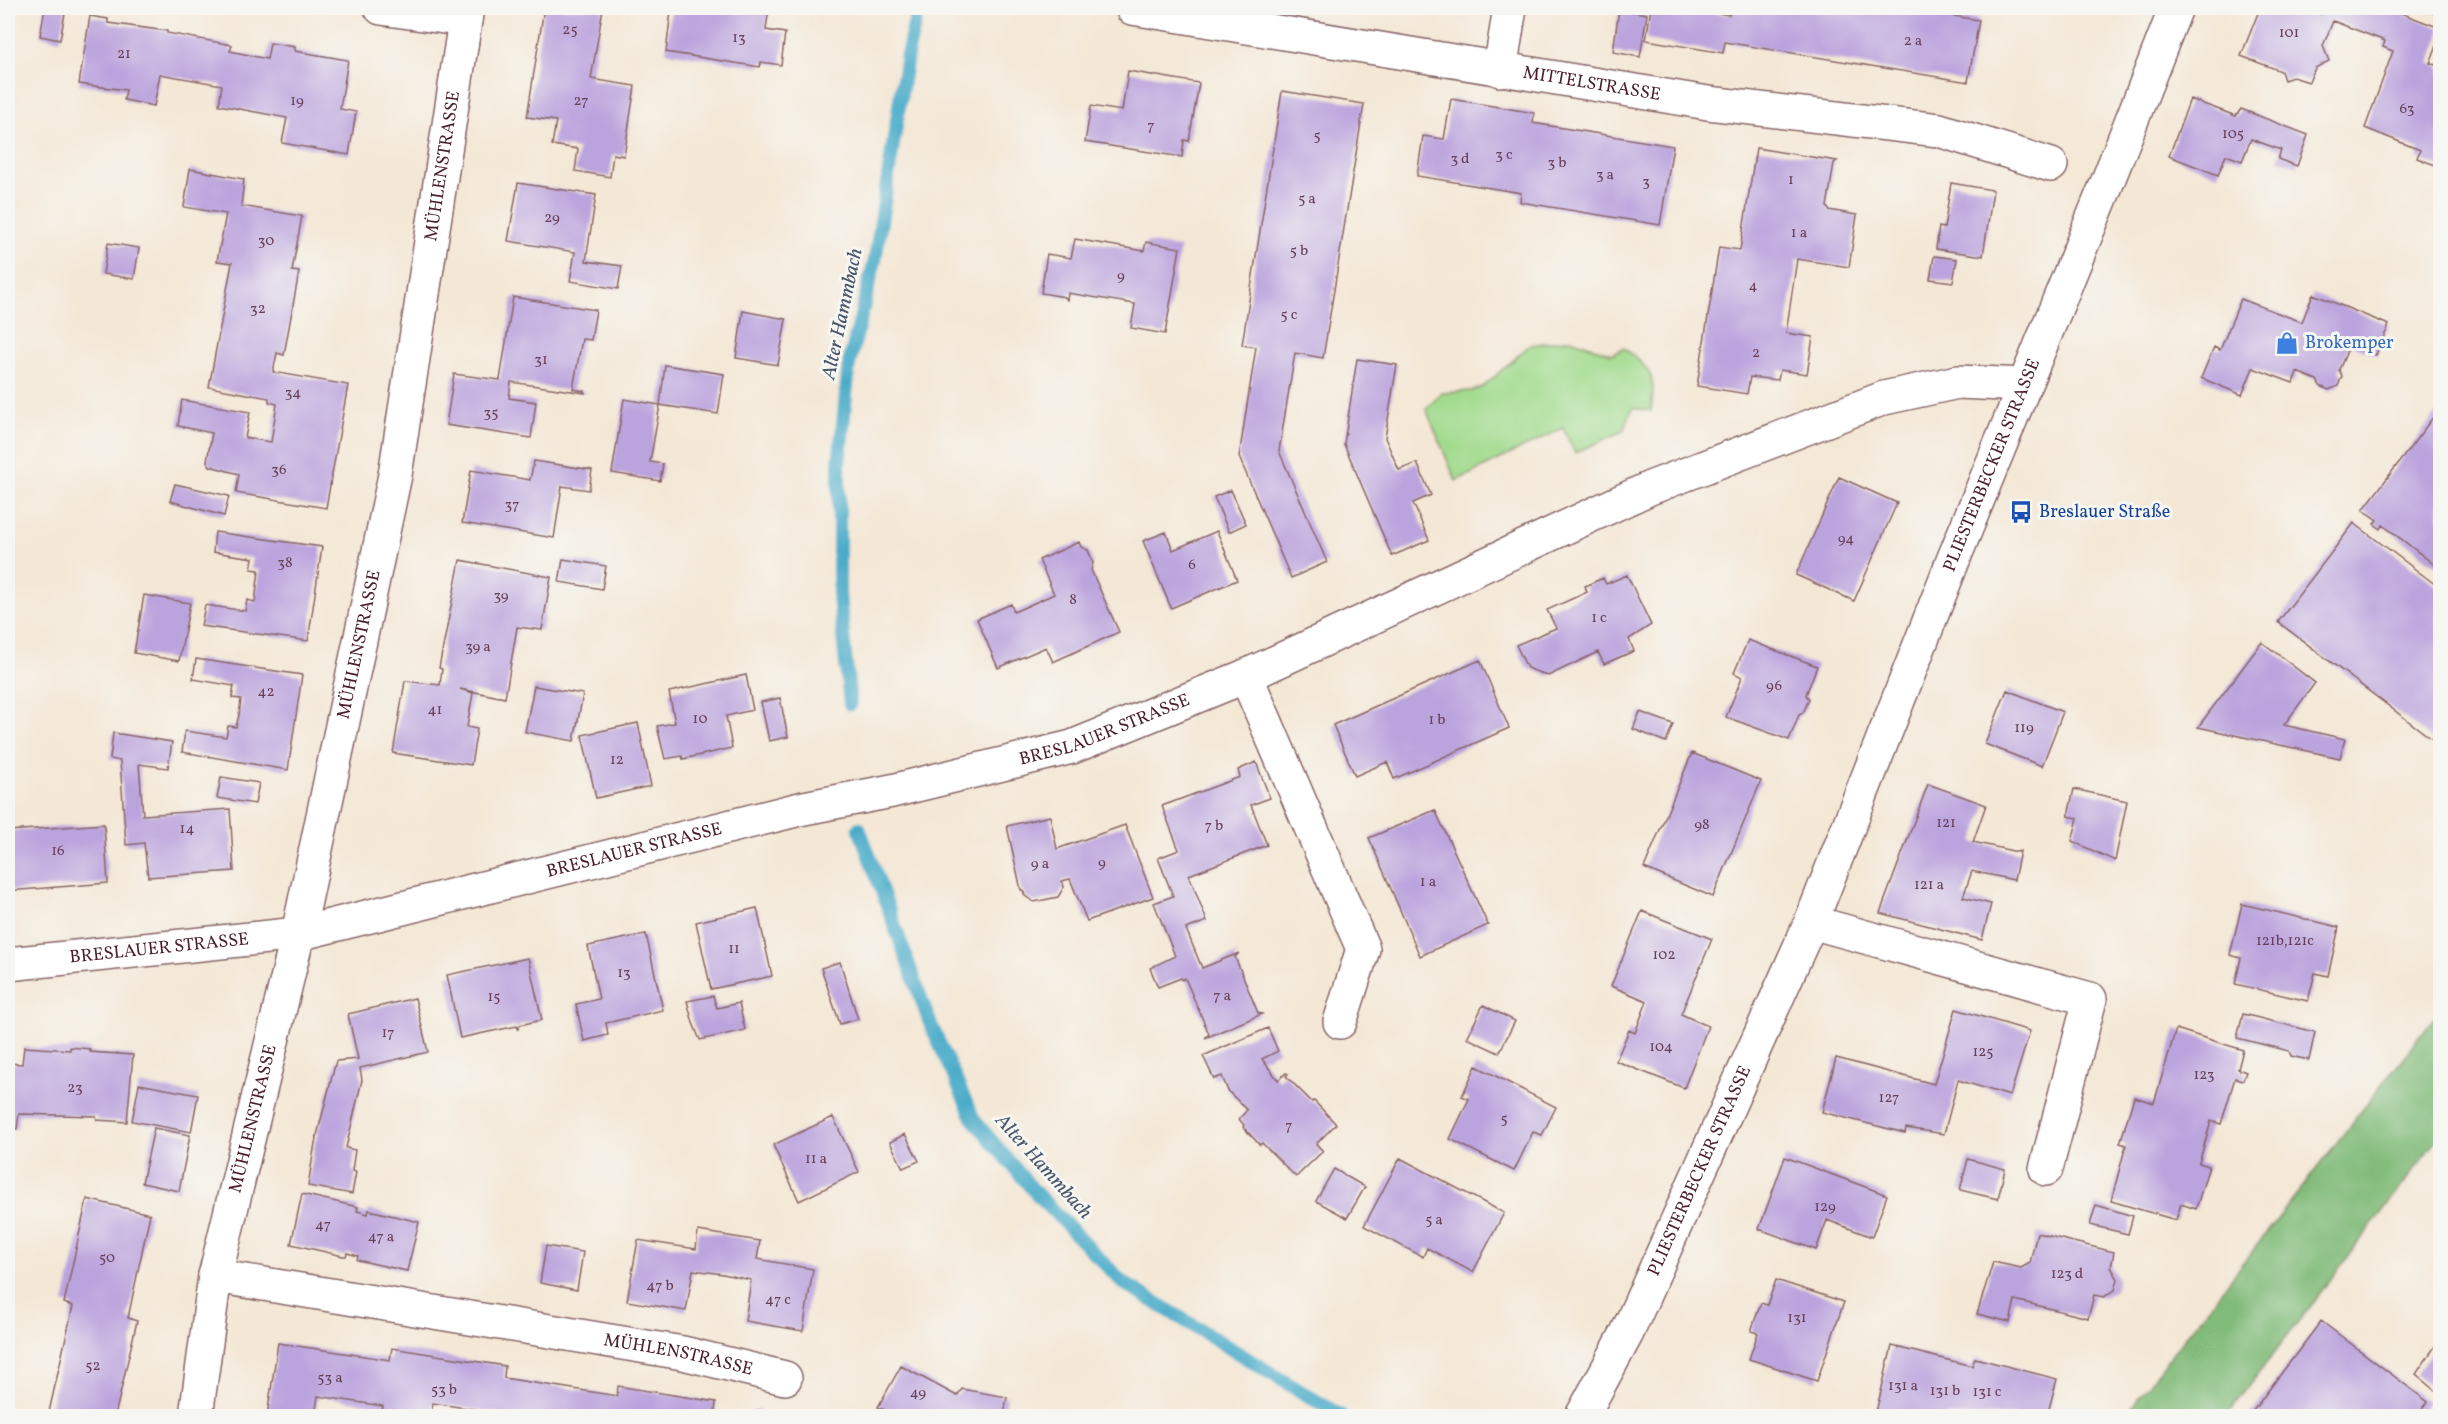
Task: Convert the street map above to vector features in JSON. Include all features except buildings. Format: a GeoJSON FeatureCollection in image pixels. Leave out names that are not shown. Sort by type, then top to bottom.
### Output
{"type":"FeatureCollection","features":[{"type":"Feature","properties":{"kind":"street"},"geometry":{"type":"LineString","coordinates":[[381,8],[466,14]]}},
{"type":"Feature","properties":{"kind":"street","name":"MITTELSTRASSE"},"geometry":{"type":"LineString","coordinates":[[1132,8],[1708,103],[1939,130],[2051,165]]}},
{"type":"Feature","properties":{"kind":"street"},"geometry":{"type":"LineString","coordinates":[[1500,70],[1510,8]]}},
{"type":"Feature","properties":{"kind":"street","name":"PLIESTERBECKER STRASSE"},"geometry":{"type":"LineString","coordinates":[[1582,1416],[1627,1333],[1811,922],[2176,8]]}},
{"type":"Feature","properties":{"kind":"street","name":"MÜHLENSTRASSE"},"geometry":{"type":"LineString","coordinates":[[196,1416],[215,1276],[298,934],[395,476],[466,14]]}},
{"type":"Feature","properties":{"kind":"street","name":"BRESLAUER STRASSE"},"geometry":{"type":"LineString","coordinates":[[8,964],[298,934],[804,808],[892,791],[1072,747],[1246,676],[1650,488],[1884,398],[1958,382],[2024,385]]}},
{"type":"Feature","properties":{"kind":"street"},"geometry":{"type":"LineString","coordinates":[[1246,676],[1363,949],[1340,1022]]}},
{"type":"Feature","properties":{"kind":"street"},"geometry":{"type":"LineString","coordinates":[[1811,922],[2090,999],[2046,1169]]}},
{"type":"Feature","properties":{"kind":"street","name":"MÜHLENSTRASSE"},"geometry":{"type":"LineString","coordinates":[[215,1276],[683,1353],[785,1378]]}},
{"type":"Feature","properties":{"kind":"green space"},"geometry":{"type":"Polygon","coordinates":[[[1571,339],[1611,354],[1624,348],[1641,363],[1650,374],[1652,381],[1651,411],[1633,408],[1623,431],[1575,453],[1563,428],[1456,481],[1426,409],[1442,393],[1471,391],[1483,387],[1530,345],[1571,339]]]}},
{"type":"Feature","properties":{"kind":"green space"},"geometry":{"type":"Polygon","coordinates":[[[2440,1010],[2440,1136],[2226,1416],[2124,1416],[2440,1010]]]}},
{"type":"Feature","properties":{"kind":"waterway","name":"Alter Hammbach"},"geometry":{"type":"LineString","coordinates":[[850,704],[839,595],[839,465],[849,364],[875,260],[907,55],[918,8]]}},
{"type":"Feature","properties":{"kind":"waterway","name":"Alter Hammbach"},"geometry":{"type":"LineString","coordinates":[[859,828],[930,1023],[974,1120],[1034,1191],[1122,1282],[1341,1416]]}},
{"type":"Feature","properties":{"kind":"place","name":"Brokemper"},"geometry":{"type":"Point","coordinates":[2287,343]}},
{"type":"Feature","properties":{"kind":"place","name":"Breslauer Straße"},"geometry":{"type":"Point","coordinates":[2021,512]}}]}
